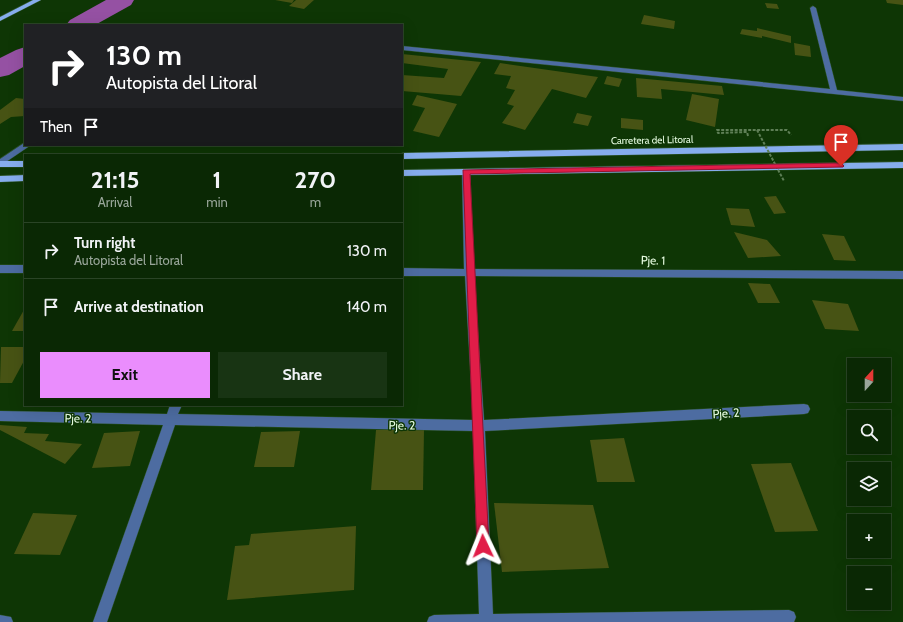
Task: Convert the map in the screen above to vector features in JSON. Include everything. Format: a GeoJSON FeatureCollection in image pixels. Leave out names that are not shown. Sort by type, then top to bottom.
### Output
{"type":"FeatureCollection","features":[{"type":"Feature","properties":{"kind":"main road"},"geometry":{"type":"LineString","coordinates":[[0,19],[38,0]]}},
{"type":"Feature","properties":{"kind":"main road","name":"Carretera del Litoral"},"geometry":{"type":"LineString","coordinates":[[403,156],[903,147]]}},
{"type":"Feature","properties":{"kind":"main road"},"geometry":{"type":"LineString","coordinates":[[0,164],[24,164]]}},
{"type":"Feature","properties":{"kind":"main road"},"geometry":{"type":"LineString","coordinates":[[403,173],[903,165]]}},
{"type":"Feature","properties":{"kind":"main road"},"geometry":{"type":"LineString","coordinates":[[0,179],[24,178]]}},
{"type":"Feature","properties":{"kind":"street"},"geometry":{"type":"LineString","coordinates":[[814,8],[834,91]]}},
{"type":"Feature","properties":{"kind":"street"},"geometry":{"type":"LineString","coordinates":[[403,48],[903,99]]}},
{"type":"Feature","properties":{"kind":"street"},"geometry":{"type":"LineString","coordinates":[[0,164],[26,146]]}},
{"type":"Feature","properties":{"kind":"street"},"geometry":{"type":"LineString","coordinates":[[466,172],[469,272],[479,426],[486,622]]}},
{"type":"Feature","properties":{"kind":"street"},"geometry":{"type":"LineString","coordinates":[[0,269],[24,269]]}},
{"type":"Feature","properties":{"kind":"street","name":"Pje. 1"},"geometry":{"type":"LineString","coordinates":[[403,272],[903,276]]}},
{"type":"Feature","properties":{"kind":"street"},"geometry":{"type":"LineString","coordinates":[[100,622],[176,406]]}},
{"type":"Feature","properties":{"kind":"street","name":"Pje. 2"},"geometry":{"type":"LineString","coordinates":[[0,416],[479,426],[804,409]]}},
{"type":"Feature","properties":{"kind":"street"},"geometry":{"type":"LineString","coordinates":[[434,622],[789,617]]}},
{"type":"Feature","properties":{"kind":"street"},"geometry":{"type":"LineString","coordinates":[[0,622],[6,622]]}},
{"type":"Feature","properties":{"kind":"path"},"geometry":{"type":"LineString","coordinates":[[719,136],[749,136],[747,132],[718,133],[717,130],[787,130]]}},
{"type":"Feature","properties":{"kind":"path"},"geometry":{"type":"LineString","coordinates":[[756,130],[784,181]]}},
{"type":"Feature","properties":{"kind":"building"},"geometry":{"type":"Polygon","coordinates":[[[275,0],[294,0],[292,3],[275,0]]]}},
{"type":"Feature","properties":{"kind":"building"},"geometry":{"type":"Polygon","coordinates":[[[296,0],[314,0],[304,9],[289,6],[296,0]]]}},
{"type":"Feature","properties":{"kind":"building"},"geometry":{"type":"Polygon","coordinates":[[[886,0],[903,0],[903,5],[887,3],[886,0]]]}},
{"type":"Feature","properties":{"kind":"building"},"geometry":{"type":"Polygon","coordinates":[[[765,3],[777,4],[779,9],[767,8],[765,3]]]}},
{"type":"Feature","properties":{"kind":"building"},"geometry":{"type":"Polygon","coordinates":[[[644,15],[675,21],[674,29],[641,24],[644,15]]]}},
{"type":"Feature","properties":{"kind":"building"},"geometry":{"type":"Polygon","coordinates":[[[757,28],[791,36],[791,43],[762,36],[762,38],[740,34],[742,29],[757,31],[757,28]]]}},
{"type":"Feature","properties":{"kind":"building"},"geometry":{"type":"Polygon","coordinates":[[[794,43],[810,46],[811,57],[795,55],[794,43]]]}},
{"type":"Feature","properties":{"kind":"building"},"geometry":{"type":"Polygon","coordinates":[[[403,54],[481,62],[461,96],[403,91],[403,75],[444,78],[448,69],[403,63],[403,54]]]}},
{"type":"Feature","properties":{"kind":"building"},"geometry":{"type":"Polygon","coordinates":[[[500,63],[598,77],[586,98],[552,89],[525,130],[502,123],[514,106],[507,104],[515,90],[506,88],[511,76],[494,74],[500,63]]]}},
{"type":"Feature","properties":{"kind":"building"},"geometry":{"type":"Polygon","coordinates":[[[607,76],[622,79],[619,87],[604,84],[607,76]]]}},
{"type":"Feature","properties":{"kind":"building"},"geometry":{"type":"Polygon","coordinates":[[[636,78],[722,86],[724,95],[661,89],[662,99],[637,97],[636,78]]]}},
{"type":"Feature","properties":{"kind":"building"},"geometry":{"type":"Polygon","coordinates":[[[692,94],[719,99],[715,127],[686,120],[692,94]]]}},
{"type":"Feature","properties":{"kind":"building"},"geometry":{"type":"Polygon","coordinates":[[[417,95],[457,104],[439,137],[413,131],[425,108],[412,105],[417,95]]]}},
{"type":"Feature","properties":{"kind":"building"},"geometry":{"type":"Polygon","coordinates":[[[16,98],[24,99],[24,116],[11,117],[0,124],[0,110],[16,98]]]}},
{"type":"Feature","properties":{"kind":"building"},"geometry":{"type":"Polygon","coordinates":[[[577,113],[592,116],[588,126],[573,123],[577,113]]]}},
{"type":"Feature","properties":{"kind":"building"},"geometry":{"type":"Polygon","coordinates":[[[621,118],[643,120],[643,130],[621,128],[621,118]]]}},
{"type":"Feature","properties":{"kind":"building"},"geometry":{"type":"Polygon","coordinates":[[[776,196],[786,213],[774,214],[764,197],[776,196]]]}},
{"type":"Feature","properties":{"kind":"building"},"geometry":{"type":"Polygon","coordinates":[[[726,208],[749,209],[755,227],[731,225],[726,208]]]}},
{"type":"Feature","properties":{"kind":"building"},"geometry":{"type":"Polygon","coordinates":[[[734,232],[767,240],[781,256],[748,258],[734,232]]]}},
{"type":"Feature","properties":{"kind":"building"},"geometry":{"type":"Polygon","coordinates":[[[822,234],[844,236],[856,261],[834,260],[822,234]]]}},
{"type":"Feature","properties":{"kind":"building"},"geometry":{"type":"Polygon","coordinates":[[[748,283],[770,284],[780,303],[758,303],[748,283]]]}},
{"type":"Feature","properties":{"kind":"building"},"geometry":{"type":"Polygon","coordinates":[[[812,300],[848,304],[859,331],[825,329],[812,300]]]}},
{"type":"Feature","properties":{"kind":"building"},"geometry":{"type":"Polygon","coordinates":[[[24,310],[24,331],[12,331],[24,310]]]}},
{"type":"Feature","properties":{"kind":"building"},"geometry":{"type":"Polygon","coordinates":[[[1,347],[24,347],[24,361],[12,383],[0,383],[1,347]]]}},
{"type":"Feature","properties":{"kind":"building"},"geometry":{"type":"Polygon","coordinates":[[[0,425],[27,427],[24,433],[49,434],[45,441],[82,444],[65,464],[0,430],[0,425]]]}},
{"type":"Feature","properties":{"kind":"building"},"geometry":{"type":"Polygon","coordinates":[[[376,430],[424,430],[423,490],[371,490],[376,430]]]}},
{"type":"Feature","properties":{"kind":"building"},"geometry":{"type":"Polygon","coordinates":[[[140,431],[130,466],[92,468],[104,433],[140,431]]]}},
{"type":"Feature","properties":{"kind":"building"},"geometry":{"type":"Polygon","coordinates":[[[300,431],[294,467],[254,467],[261,432],[300,431]]]}},
{"type":"Feature","properties":{"kind":"building"},"geometry":{"type":"Polygon","coordinates":[[[624,438],[635,482],[597,482],[590,440],[624,438]]]}},
{"type":"Feature","properties":{"kind":"building"},"geometry":{"type":"Polygon","coordinates":[[[791,463],[818,531],[775,532],[751,464],[791,463]]]}},
{"type":"Feature","properties":{"kind":"building"},"geometry":{"type":"Polygon","coordinates":[[[494,503],[593,505],[609,568],[502,572],[494,503]]]}},
{"type":"Feature","properties":{"kind":"building"},"geometry":{"type":"Polygon","coordinates":[[[33,513],[77,515],[60,555],[14,554],[33,513]]]}},
{"type":"Feature","properties":{"kind":"building"},"geometry":{"type":"Polygon","coordinates":[[[356,526],[354,590],[227,600],[235,546],[249,545],[251,534],[356,526]]]}},
{"type":"Feature","properties":{"kind":"waterway"},"geometry":{"type":"LineString","coordinates":[[80,24],[123,0]]}},
{"type":"Feature","properties":{"kind":"waterway"},"geometry":{"type":"LineString","coordinates":[[0,69],[24,56]]}},
{"type":"Feature","properties":{"kind":"route"},"geometry":{"type":"LineString","coordinates":[[483,546],[479,426],[469,272],[466,172],[841,166]]}}]}
